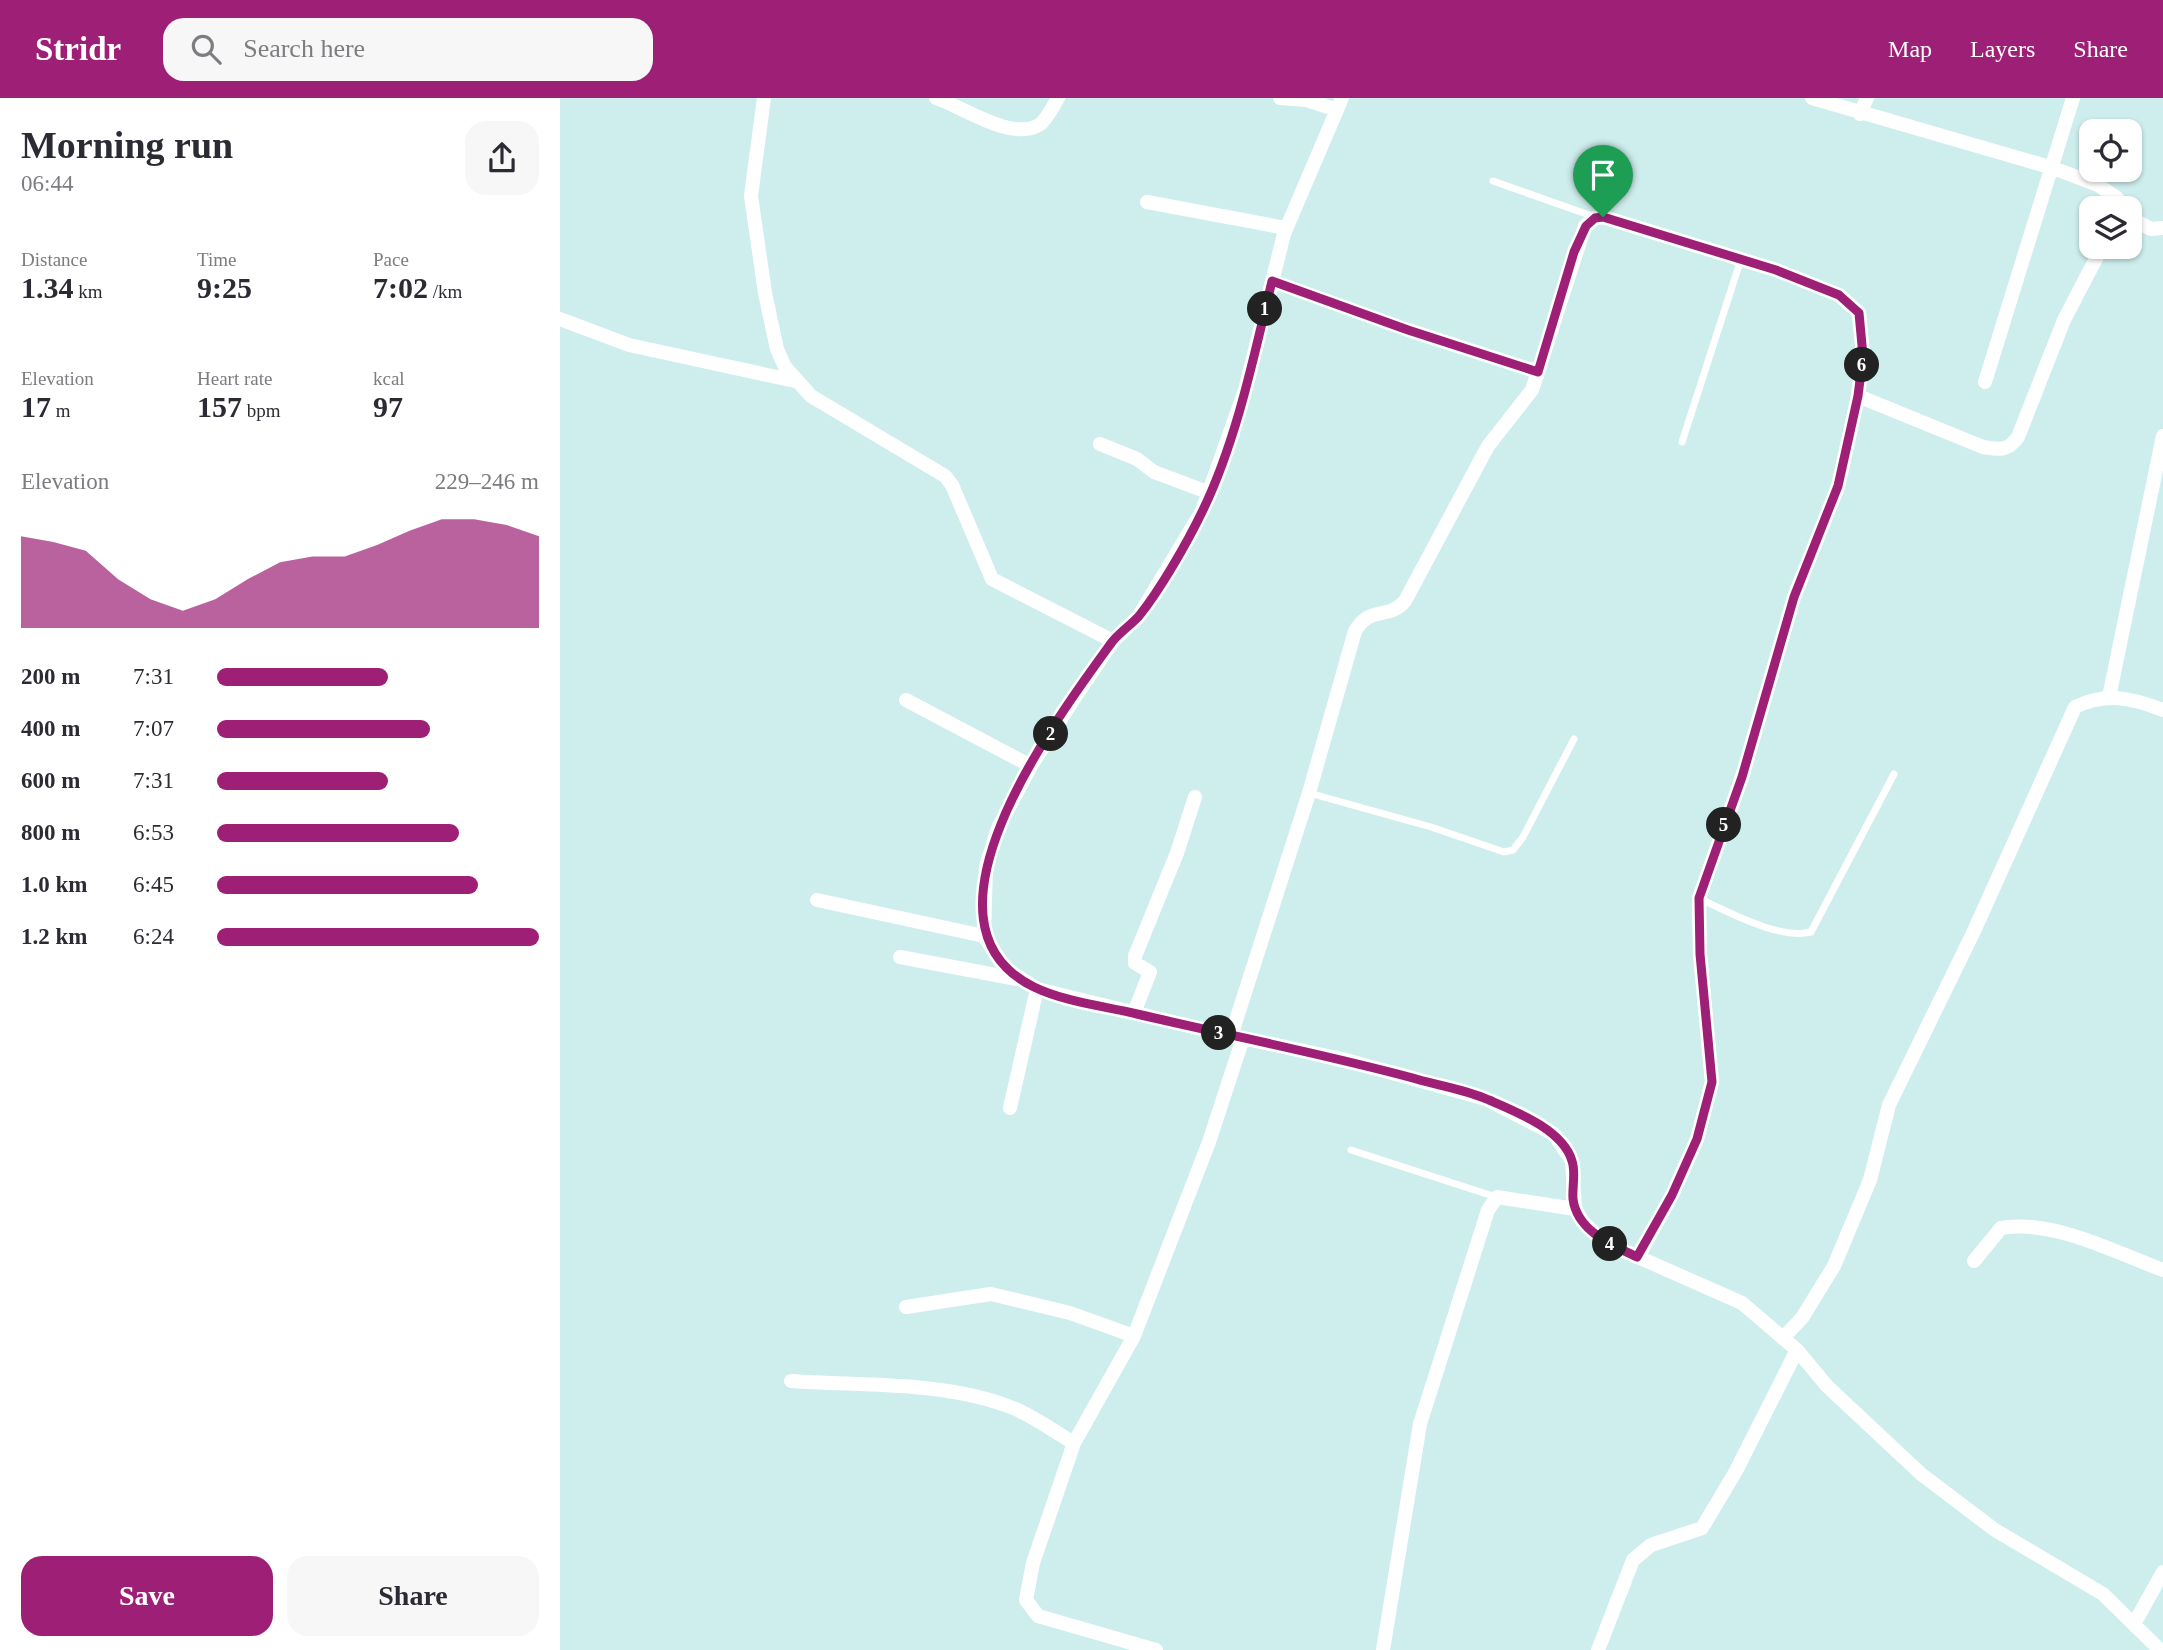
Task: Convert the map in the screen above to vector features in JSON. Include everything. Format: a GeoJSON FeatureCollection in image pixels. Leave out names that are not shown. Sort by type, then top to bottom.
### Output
{"type":"FeatureCollection","features":[{"type":"Feature","properties":{"kind":"street"},"geometry":{"type":"LineString","coordinates":[[764,98],[752,178],[752,213],[777,349],[795,381],[811,396],[945,477],[952,485],[992,579],[1113,641]]}},
{"type":"Feature","properties":{"kind":"street"},"geometry":{"type":"LineString","coordinates":[[936,98],[1005,128],[1023,130],[1041,124],[1058,98]]}},
{"type":"Feature","properties":{"kind":"street"},"geometry":{"type":"LineString","coordinates":[[1280,98],[1339,104],[1286,228],[1245,390],[1210,493],[1192,530],[1138,617],[1113,641],[1031,766],[998,828],[986,866],[985,936],[1006,969],[1037,989],[1342,1059],[1486,1099],[1554,1134],[1572,1161],[1576,1209],[1583,1223],[1604,1242],[1742,1303],[1797,1350],[1827,1386],[1922,1474],[1995,1530],[2103,1594],[2160,1650]]}},
{"type":"Feature","properties":{"kind":"street"},"geometry":{"type":"LineString","coordinates":[[1812,98],[2053,168],[2098,186],[2114,196]]}},
{"type":"Feature","properties":{"kind":"street"},"geometry":{"type":"LineString","coordinates":[[1860,114],[1867,98]]}},
{"type":"Feature","properties":{"kind":"street"},"geometry":{"type":"LineString","coordinates":[[1985,382],[2073,98]]}},
{"type":"Feature","properties":{"kind":"street"},"geometry":{"type":"LineString","coordinates":[[1147,202],[1286,228]]}},
{"type":"Feature","properties":{"kind":"street"},"geometry":{"type":"LineString","coordinates":[[1156,1650],[1038,1616],[1026,1600],[1033,1563],[1074,1443],[1133,1336],[1209,1142],[1355,631],[1368,615],[1398,608],[1405,601],[1488,446],[1532,390],[1574,252],[1586,226],[1595,218],[1632,224],[1741,258],[1839,295],[1859,313],[1863,356],[1858,396],[1838,486],[1794,597],[1742,777],[1699,898],[1700,954],[1712,1082],[1697,1139],[1672,1195],[1637,1257]]}},
{"type":"Feature","properties":{"kind":"street"},"geometry":{"type":"LineString","coordinates":[[2142,224],[2151,229],[2163,228]]}},
{"type":"Feature","properties":{"kind":"street"},"geometry":{"type":"LineString","coordinates":[[1858,396],[1983,447],[2001,450],[2011,447],[2018,437],[2064,320],[2096,259]]}},
{"type":"Feature","properties":{"kind":"street"},"geometry":{"type":"LineString","coordinates":[[560,319],[613,341],[795,381]]}},
{"type":"Feature","properties":{"kind":"street"},"geometry":{"type":"LineString","coordinates":[[2109,697],[2161,457],[2163,436]]}},
{"type":"Feature","properties":{"kind":"street"},"geometry":{"type":"LineString","coordinates":[[1100,444],[1137,459],[1154,471],[1210,493]]}},
{"type":"Feature","properties":{"kind":"street"},"geometry":{"type":"LineString","coordinates":[[1783,1338],[1802,1318],[1833,1266],[1870,1180],[1889,1105],[1975,931],[2075,707],[2109,697],[2141,701],[2163,710]]}},
{"type":"Feature","properties":{"kind":"street"},"geometry":{"type":"LineString","coordinates":[[906,700],[1031,766]]}},
{"type":"Feature","properties":{"kind":"street"},"geometry":{"type":"LineString","coordinates":[[1134,1013],[1150,972],[1135,963],[1135,956],[1177,853],[1195,797]]}},
{"type":"Feature","properties":{"kind":"street"},"geometry":{"type":"LineString","coordinates":[[817,900],[985,936]]}},
{"type":"Feature","properties":{"kind":"street"},"geometry":{"type":"LineString","coordinates":[[900,957],[1022,980]]}},
{"type":"Feature","properties":{"kind":"street"},"geometry":{"type":"LineString","coordinates":[[1010,1108],[1037,989]]}},
{"type":"Feature","properties":{"kind":"street"},"geometry":{"type":"LineString","coordinates":[[1382,1650],[1420,1424],[1488,1210],[1497,1197],[1576,1209]]}},
{"type":"Feature","properties":{"kind":"street"},"geometry":{"type":"LineString","coordinates":[[1974,1261],[2001,1228],[2021,1224],[2065,1235],[2163,1270]]}},
{"type":"Feature","properties":{"kind":"street"},"geometry":{"type":"LineString","coordinates":[[906,1307],[991,1294],[1070,1312],[1133,1336]]}},
{"type":"Feature","properties":{"kind":"street"},"geometry":{"type":"LineString","coordinates":[[1598,1650],[1633,1560],[1651,1545],[1702,1528],[1736,1471],[1797,1350]]}},
{"type":"Feature","properties":{"kind":"street"},"geometry":{"type":"LineString","coordinates":[[791,1381],[953,1392],[981,1397],[1011,1407],[1074,1443]]}},
{"type":"Feature","properties":{"kind":"street"},"geometry":{"type":"LineString","coordinates":[[2134,1624],[2163,1572]]}},
{"type":"Feature","properties":{"kind":"lane"},"geometry":{"type":"LineString","coordinates":[[1493,180],[1595,218]]}},
{"type":"Feature","properties":{"kind":"lane"},"geometry":{"type":"LineString","coordinates":[[1682,442],[1741,258]]}},
{"type":"Feature","properties":{"kind":"lane"},"geometry":{"type":"LineString","coordinates":[[1272,281],[1408,330],[1538,372]]}},
{"type":"Feature","properties":{"kind":"lane"},"geometry":{"type":"LineString","coordinates":[[1309,793],[1431,827],[1504,852],[1513,850],[1523,837],[1574,739]]}},
{"type":"Feature","properties":{"kind":"lane"},"geometry":{"type":"LineString","coordinates":[[1699,898],[1745,920],[1787,932],[1811,932],[1894,774]]}},
{"type":"Feature","properties":{"kind":"lane"},"geometry":{"type":"LineString","coordinates":[[1351,1150],[1497,1197]]}},
{"type":"Feature","properties":{"kind":"route"},"geometry":{"type":"LineString","coordinates":[[1603,217],[1776,270],[1839,295],[1859,313],[1863,356],[1858,396],[1838,486],[1794,597],[1742,777],[1699,898],[1700,954],[1712,1082],[1697,1139],[1672,1195],[1637,1257],[1604,1242],[1583,1223],[1573,1200],[1572,1161],[1554,1134],[1486,1099],[1342,1059],[1218,1033],[1037,989],[1006,969],[985,936],[986,866],[998,828],[1031,766],[1075,697],[1113,641],[1138,617],[1202,511],[1245,390],[1272,281],[1408,330],[1538,372],[1574,252],[1586,226],[1595,218],[1603,217]]}}]}
